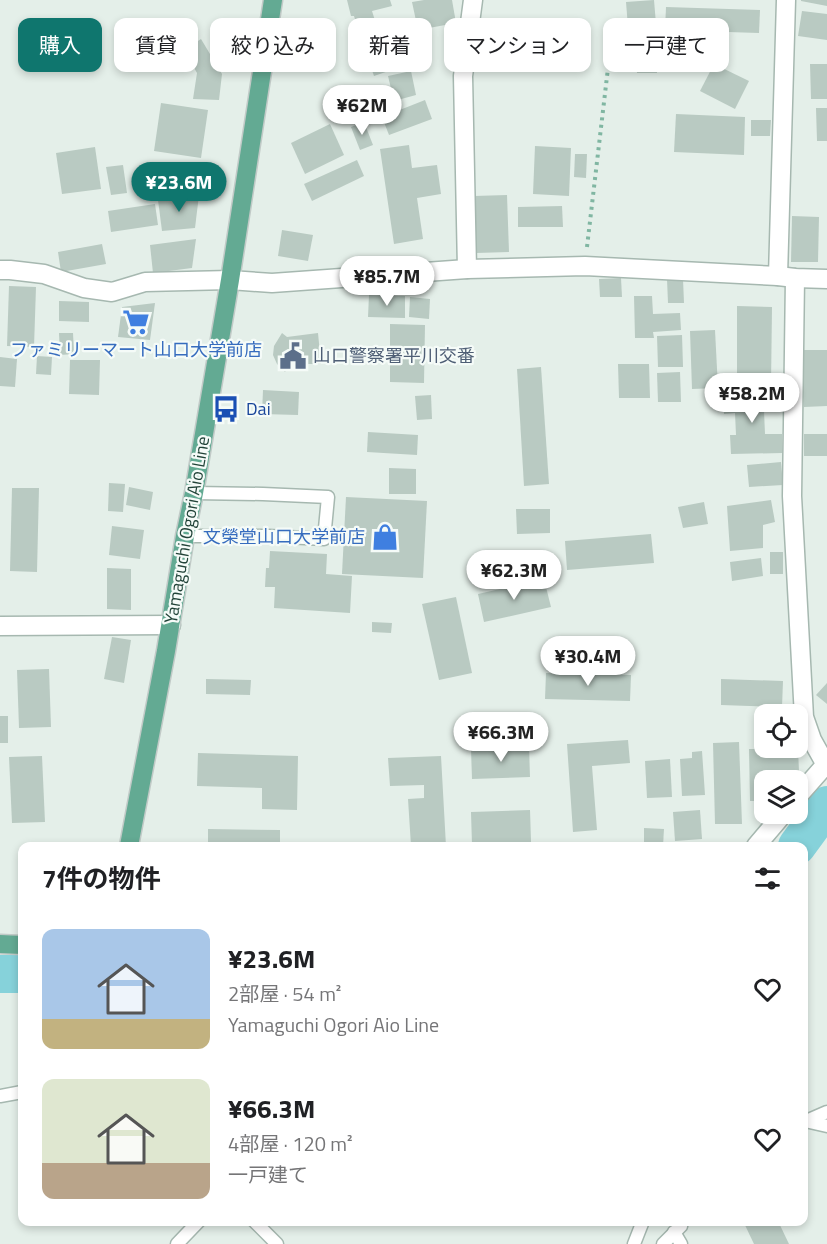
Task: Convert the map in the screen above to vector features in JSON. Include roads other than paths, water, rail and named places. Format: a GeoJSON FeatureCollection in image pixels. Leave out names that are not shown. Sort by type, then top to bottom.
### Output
{"type":"FeatureCollection","features":[{"type":"Feature","properties":{"kind":"main road","name":"Yamaguchi Ogori Aio Line"},"geometry":{"type":"LineString","coordinates":[[130,842],[194,493],[230,280],[273,0]]}},
{"type":"Feature","properties":{"kind":"main road"},"geometry":{"type":"LineString","coordinates":[[0,944],[18,945]]}},
{"type":"Feature","properties":{"kind":"street"},"geometry":{"type":"LineString","coordinates":[[467,269],[464,76],[473,0]]}},
{"type":"Feature","properties":{"kind":"street"},"geometry":{"type":"LineString","coordinates":[[786,0],[787,277],[792,496],[804,717],[812,740],[826,764],[808,785]]}},
{"type":"Feature","properties":{"kind":"street"},"geometry":{"type":"LineString","coordinates":[[0,270],[44,274],[84,288],[112,292],[145,282],[230,280],[272,283],[467,269],[585,266],[827,279]]}},
{"type":"Feature","properties":{"kind":"street"},"geometry":{"type":"LineString","coordinates":[[0,627],[171,625]]}},
{"type":"Feature","properties":{"kind":"street"},"geometry":{"type":"LineString","coordinates":[[759,842],[775,824]]}},
{"type":"Feature","properties":{"kind":"lane"},"geometry":{"type":"LineString","coordinates":[[185,536],[268,536],[324,540],[328,497],[194,493]]}},
{"type":"Feature","properties":{"kind":"lane"},"geometry":{"type":"LineString","coordinates":[[0,1096],[18,1093]]}},
{"type":"Feature","properties":{"kind":"lane"},"geometry":{"type":"LineString","coordinates":[[808,1121],[827,1112]]}},
{"type":"Feature","properties":{"kind":"lane"},"geometry":{"type":"LineString","coordinates":[[808,1123],[827,1126]]}},
{"type":"Feature","properties":{"kind":"lane"},"geometry":{"type":"LineString","coordinates":[[177,1244],[194,1226]]}},
{"type":"Feature","properties":{"kind":"lane"},"geometry":{"type":"LineString","coordinates":[[259,1226],[277,1244]]}},
{"type":"Feature","properties":{"kind":"lane"},"geometry":{"type":"LineString","coordinates":[[634,1244],[641,1226]]}},
{"type":"Feature","properties":{"kind":"lane"},"geometry":{"type":"LineString","coordinates":[[663,1244],[681,1226]]}},
{"type":"Feature","properties":{"kind":"lane"},"geometry":{"type":"LineString","coordinates":[[674,1232],[681,1244]]}},
{"type":"Feature","properties":{"kind":"waterway"},"geometry":{"type":"LineString","coordinates":[[800,842],[827,805]]}},
{"type":"Feature","properties":{"kind":"waterway"},"geometry":{"type":"LineString","coordinates":[[0,974],[18,974]]}},
{"type":"Feature","properties":{"kind":"place","name":"ファミリーマート山口大学前店"},"geometry":{"type":"Point","coordinates":[136,322]}},
{"type":"Feature","properties":{"kind":"place","name":"山口警察署平川交番"},"geometry":{"type":"Point","coordinates":[293,356]}},
{"type":"Feature","properties":{"kind":"place","name":"Dai"},"geometry":{"type":"Point","coordinates":[226,409]}},
{"type":"Feature","properties":{"kind":"place","name":"文榮堂山口大学前店"},"geometry":{"type":"Point","coordinates":[385,537]}}]}
